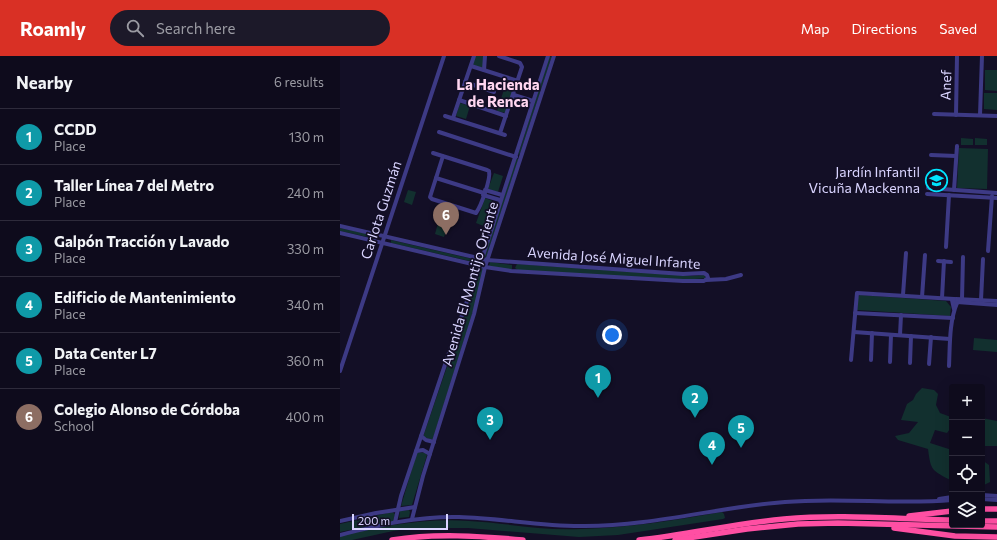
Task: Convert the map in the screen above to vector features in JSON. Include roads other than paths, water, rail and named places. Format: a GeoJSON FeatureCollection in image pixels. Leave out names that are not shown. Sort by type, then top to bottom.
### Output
{"type":"FeatureCollection","features":[{"type":"Feature","properties":{"kind":"highway"},"geometry":{"type":"LineString","coordinates":[[985,509],[997,509]]}},
{"type":"Feature","properties":{"kind":"highway"},"geometry":{"type":"LineString","coordinates":[[872,518],[949,511]]}},
{"type":"Feature","properties":{"kind":"highway"},"geometry":{"type":"LineString","coordinates":[[639,540],[784,519],[822,517],[949,520]]}},
{"type":"Feature","properties":{"kind":"highway"},"geometry":{"type":"LineString","coordinates":[[985,520],[997,521]]}},
{"type":"Feature","properties":{"kind":"highway"},"geometry":{"type":"LineString","coordinates":[[675,540],[753,528],[798,524],[997,527]]}},
{"type":"Feature","properties":{"kind":"highway"},"geometry":{"type":"LineString","coordinates":[[868,524],[955,536],[996,537]]}},
{"type":"Feature","properties":{"kind":"highway"},"geometry":{"type":"LineString","coordinates":[[392,540],[452,535],[523,540]]}},
{"type":"Feature","properties":{"kind":"street","name":"Carlota Guzmán"},"geometry":{"type":"LineString","coordinates":[[340,371],[444,56]]}},
{"type":"Feature","properties":{"kind":"street"},"geometry":{"type":"LineString","coordinates":[[453,118],[474,56]]}},
{"type":"Feature","properties":{"kind":"street"},"geometry":{"type":"LineString","coordinates":[[484,70],[486,56]]}},
{"type":"Feature","properties":{"kind":"street"},"geometry":{"type":"LineString","coordinates":[[499,56],[522,65],[513,97],[500,133]]}},
{"type":"Feature","properties":{"kind":"street"},"geometry":{"type":"LineString","coordinates":[[395,522],[416,451],[480,265],[514,156],[548,56]]}},
{"type":"Feature","properties":{"kind":"street","name":"Avenida El Montijo Oriente"},"geometry":{"type":"LineString","coordinates":[[412,519],[430,454],[474,314],[487,260],[554,56]]}},
{"type":"Feature","properties":{"kind":"street","name":"Anef"},"geometry":{"type":"LineString","coordinates":[[956,115],[958,56]]}},
{"type":"Feature","properties":{"kind":"street"},"geometry":{"type":"LineString","coordinates":[[980,116],[982,56]]}},
{"type":"Feature","properties":{"kind":"street"},"geometry":{"type":"LineString","coordinates":[[470,66],[518,81]]}},
{"type":"Feature","properties":{"kind":"street"},"geometry":{"type":"LineString","coordinates":[[465,82],[494,92]]}},
{"type":"Feature","properties":{"kind":"street"},"geometry":{"type":"LineString","coordinates":[[513,97],[533,101]]}},
{"type":"Feature","properties":{"kind":"street"},"geometry":{"type":"LineString","coordinates":[[513,97],[532,106]]}},
{"type":"Feature","properties":{"kind":"street"},"geometry":{"type":"LineString","coordinates":[[459,100],[506,116]]}},
{"type":"Feature","properties":{"kind":"street"},"geometry":{"type":"LineString","coordinates":[[934,114],[997,116]]}},
{"type":"Feature","properties":{"kind":"street"},"geometry":{"type":"LineString","coordinates":[[445,116],[505,135]]}},
{"type":"Feature","properties":{"kind":"street"},"geometry":{"type":"LineString","coordinates":[[439,132],[520,158]]}},
{"type":"Feature","properties":{"kind":"street"},"geometry":{"type":"LineString","coordinates":[[946,247],[949,196],[952,190],[957,146]]}},
{"type":"Feature","properties":{"kind":"street"},"geometry":{"type":"LineString","coordinates":[[433,153],[443,156],[488,171],[490,174],[476,213],[432,199],[430,195],[443,156]]}},
{"type":"Feature","properties":{"kind":"street"},"geometry":{"type":"LineString","coordinates":[[931,154],[956,156]]}},
{"type":"Feature","properties":{"kind":"street"},"geometry":{"type":"LineString","coordinates":[[436,178],[501,198]]}},
{"type":"Feature","properties":{"kind":"street"},"geometry":{"type":"LineString","coordinates":[[928,188],[997,193]]}},
{"type":"Feature","properties":{"kind":"street"},"geometry":{"type":"LineString","coordinates":[[988,251],[992,193]]}},
{"type":"Feature","properties":{"kind":"street"},"geometry":{"type":"LineString","coordinates":[[927,194],[997,198]]}},
{"type":"Feature","properties":{"kind":"street","name":"Avenida José Miguel Infante"},"geometry":{"type":"LineString","coordinates":[[340,226],[487,260],[683,274],[704,273],[708,277],[705,280],[683,281],[516,272],[485,267],[340,233]]}},
{"type":"Feature","properties":{"kind":"street"},"geometry":{"type":"LineString","coordinates":[[903,296],[906,253]]}},
{"type":"Feature","properties":{"kind":"street"},"geometry":{"type":"LineString","coordinates":[[922,297],[925,255]]}},
{"type":"Feature","properties":{"kind":"street"},"geometry":{"type":"LineString","coordinates":[[962,299],[963,257]]}},
{"type":"Feature","properties":{"kind":"street"},"geometry":{"type":"LineString","coordinates":[[981,300],[983,259]]}},
{"type":"Feature","properties":{"kind":"street"},"geometry":{"type":"LineString","coordinates":[[938,261],[951,262]]}},
{"type":"Feature","properties":{"kind":"street"},"geometry":{"type":"LineString","coordinates":[[942,298],[944,261]]}},
{"type":"Feature","properties":{"kind":"street"},"geometry":{"type":"LineString","coordinates":[[516,272],[514,267],[517,262]]}},
{"type":"Feature","properties":{"kind":"street"},"geometry":{"type":"LineString","coordinates":[[705,280],[726,279],[741,275]]}},
{"type":"Feature","properties":{"kind":"street"},"geometry":{"type":"LineString","coordinates":[[851,360],[857,293],[942,298],[954,301],[997,305]]}},
{"type":"Feature","properties":{"kind":"street"},"geometry":{"type":"LineString","coordinates":[[954,301],[962,299],[997,301]]}},
{"type":"Feature","properties":{"kind":"street"},"geometry":{"type":"LineString","coordinates":[[949,366],[954,301]]}},
{"type":"Feature","properties":{"kind":"street"},"geometry":{"type":"LineString","coordinates":[[855,313],[953,318]]}},
{"type":"Feature","properties":{"kind":"street"},"geometry":{"type":"LineString","coordinates":[[900,335],[901,315]]}},
{"type":"Feature","properties":{"kind":"street"},"geometry":{"type":"LineString","coordinates":[[854,332],[950,338]]}},
{"type":"Feature","properties":{"kind":"street"},"geometry":{"type":"LineString","coordinates":[[871,360],[872,334]]}},
{"type":"Feature","properties":{"kind":"street"},"geometry":{"type":"LineString","coordinates":[[890,362],[891,335]]}},
{"type":"Feature","properties":{"kind":"street"},"geometry":{"type":"LineString","coordinates":[[910,363],[911,336]]}},
{"type":"Feature","properties":{"kind":"street"},"geometry":{"type":"LineString","coordinates":[[930,364],[931,337]]}},
{"type":"Feature","properties":{"kind":"street"},"geometry":{"type":"LineString","coordinates":[[421,436],[426,440],[434,442]]}},
{"type":"Feature","properties":{"kind":"street"},"geometry":{"type":"LineString","coordinates":[[416,451],[423,450],[430,454]]}},
{"type":"Feature","properties":{"kind":"street"},"geometry":{"type":"LineString","coordinates":[[985,496],[997,496]]}},
{"type":"Feature","properties":{"kind":"street"},"geometry":{"type":"LineString","coordinates":[[923,501],[949,497]]}},
{"type":"Feature","properties":{"kind":"street"},"geometry":{"type":"LineString","coordinates":[[985,499],[997,500]]}},
{"type":"Feature","properties":{"kind":"street"},"geometry":{"type":"LineString","coordinates":[[340,535],[412,519],[459,517],[550,525],[605,526],[785,502],[842,500],[949,500]]}},
{"type":"Feature","properties":{"kind":"street"},"geometry":{"type":"LineString","coordinates":[[340,521],[415,507]]}},
{"type":"Feature","properties":{"kind":"place","name":"Jardín Infantil Vicuña Mackenna"},"geometry":{"type":"Point","coordinates":[936,180]}},
{"type":"Feature","properties":{"kind":"place","name":"Colegio Alonso de Córdoba"},"geometry":{"type":"Point","coordinates":[446,235]}},
{"type":"Feature","properties":{"kind":"place","name":"CCDD"},"geometry":{"type":"Point","coordinates":[598,398]}},
{"type":"Feature","properties":{"kind":"place","name":"Taller Línea 7 del Metro"},"geometry":{"type":"Point","coordinates":[695,418]}},
{"type":"Feature","properties":{"kind":"place","name":"Galpón Tracción y Lavado"},"geometry":{"type":"Point","coordinates":[490,440]}},
{"type":"Feature","properties":{"kind":"place","name":"Data Center L7"},"geometry":{"type":"Point","coordinates":[741,448]}},
{"type":"Feature","properties":{"kind":"place","name":"Edificio de Mantenimiento"},"geometry":{"type":"Point","coordinates":[712,465]}},
{"type":"Feature","properties":{"kind":"district","name":"La Hacienda de Renca"},"geometry":{"type":"Point","coordinates":[498,94]}}]}
